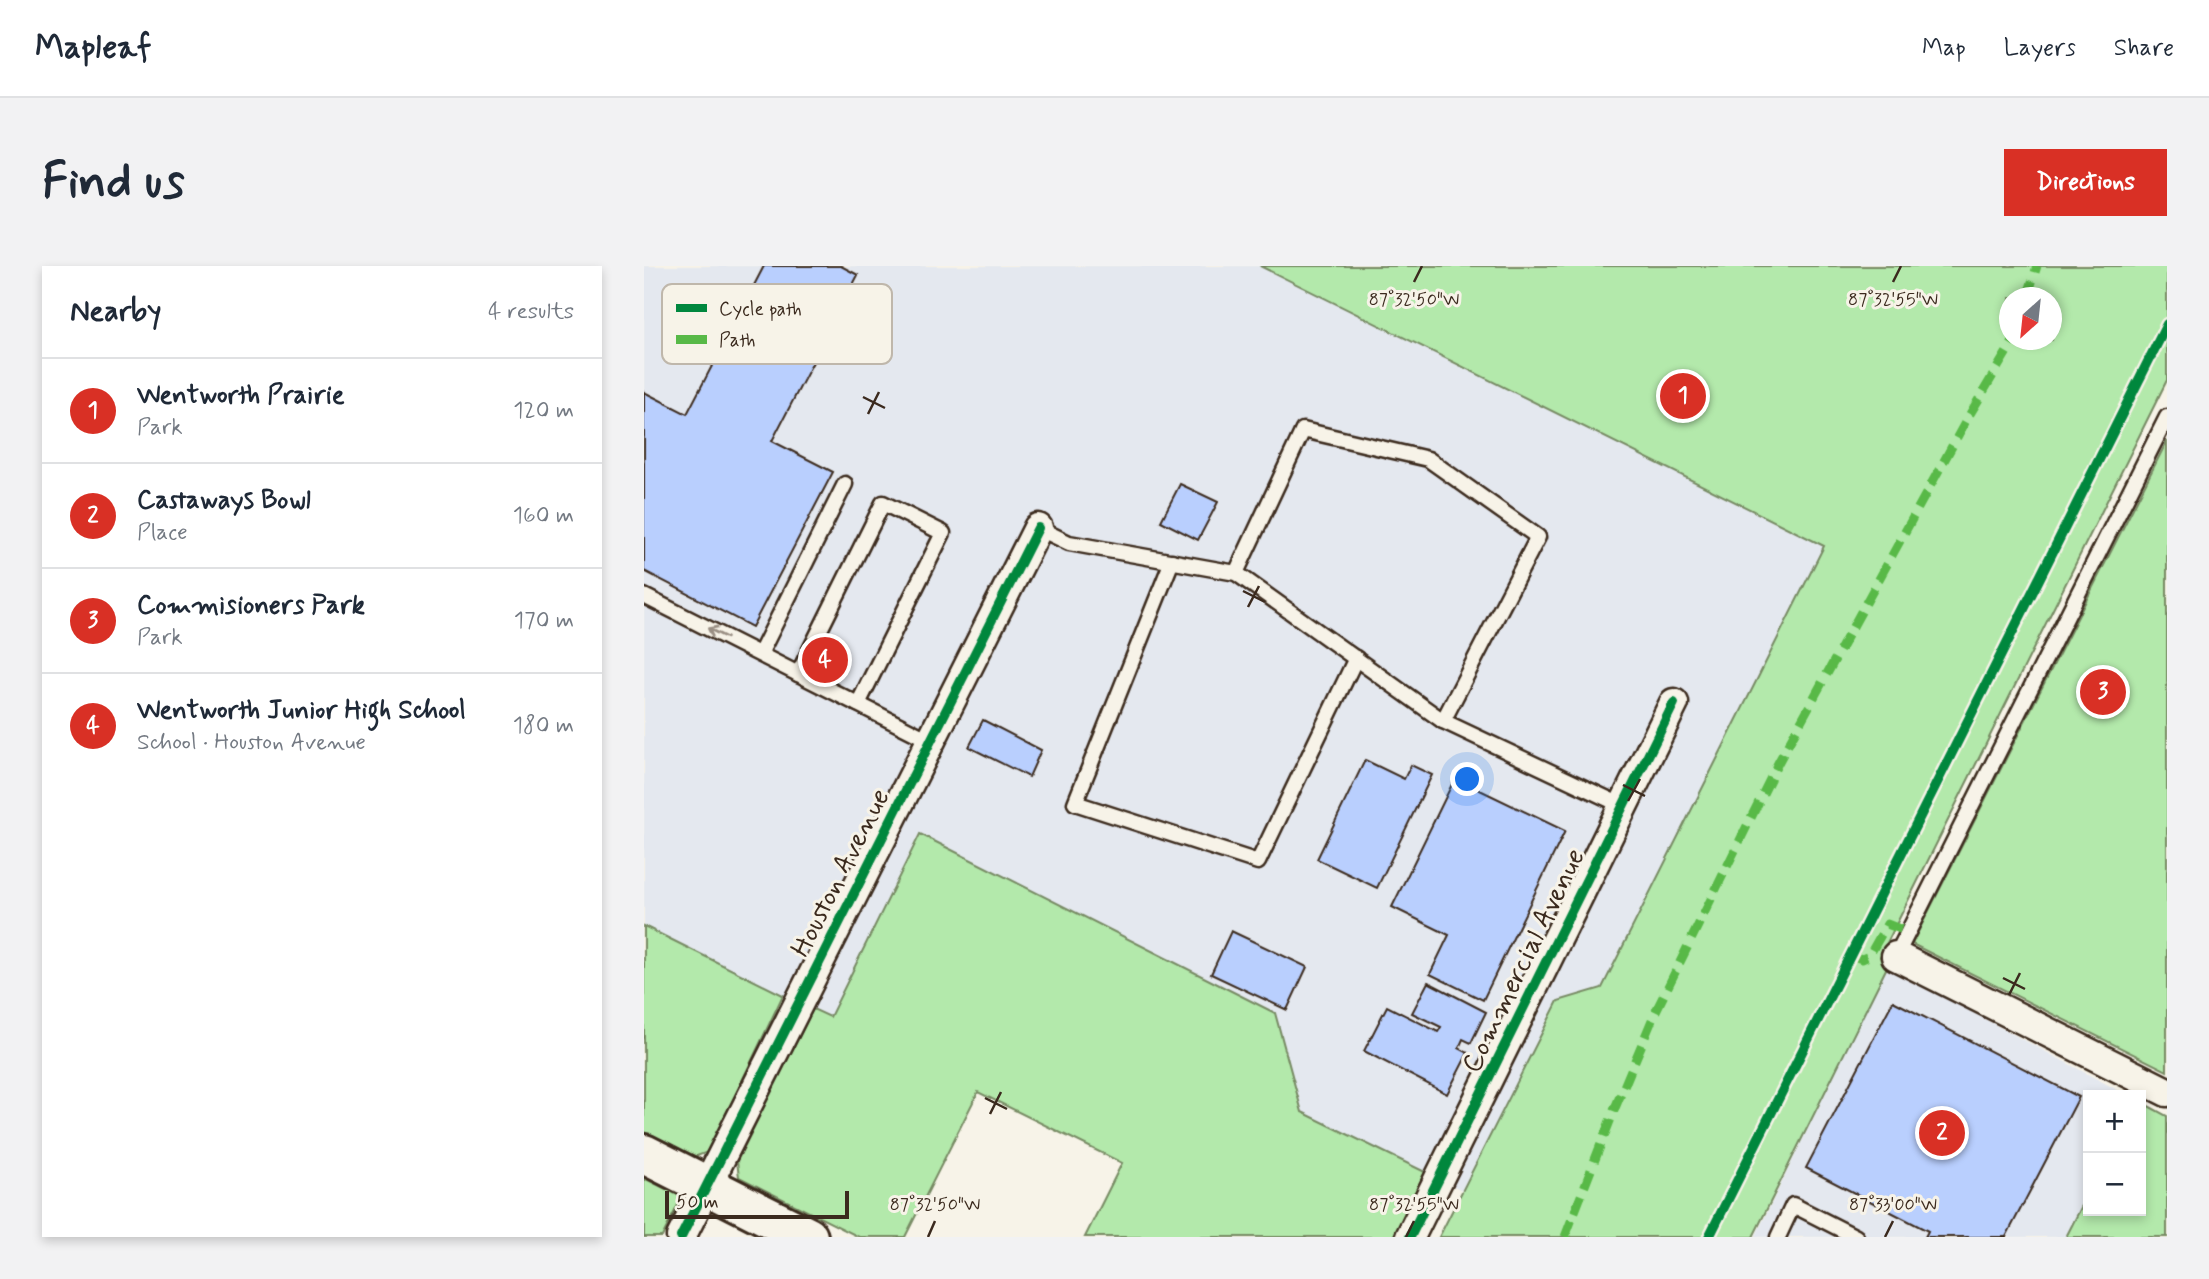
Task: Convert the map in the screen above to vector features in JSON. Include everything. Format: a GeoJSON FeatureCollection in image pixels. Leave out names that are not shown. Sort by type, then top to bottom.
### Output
{"type":"FeatureCollection","features":[{"type":"Feature","properties":{"kind":"main road"},"geometry":{"type":"LineString","coordinates":[[644,1154],[808,1237]]}},
{"type":"Feature","properties":{"kind":"street","name":"Houston Avenue"},"geometry":{"type":"LineString","coordinates":[[681,1237],[1038,528]]}},
{"type":"Feature","properties":{"kind":"street","name":"Commercial Avenue"},"geometry":{"type":"LineString","coordinates":[[1410,1237],[1674,703]]}},
{"type":"Feature","properties":{"kind":"street"},"geometry":{"type":"LineString","coordinates":[[1896,956],[2167,1091]]}},
{"type":"Feature","properties":{"kind":"lane"},"geometry":{"type":"LineString","coordinates":[[1896,956],[2167,417]]}},
{"type":"Feature","properties":{"kind":"lane"},"geometry":{"type":"LineString","coordinates":[[1236,573],[1303,430],[1429,459],[1538,537],[1443,720]]}},
{"type":"Feature","properties":{"kind":"lane"},"geometry":{"type":"LineString","coordinates":[[760,654],[845,484]]}},
{"type":"Feature","properties":{"kind":"lane"},"geometry":{"type":"LineString","coordinates":[[798,674],[883,503],[943,533],[858,704]]}},
{"type":"Feature","properties":{"kind":"lane"},"geometry":{"type":"LineString","coordinates":[[1038,528],[1069,543],[1236,573],[1443,720],[1623,806]]}},
{"type":"Feature","properties":{"kind":"lane"},"geometry":{"type":"LineString","coordinates":[[1172,561],[1075,803],[1258,862],[1356,659]]}},
{"type":"Feature","properties":{"kind":"lane"},"geometry":{"type":"LineString","coordinates":[[644,596],[931,741]]}},
{"type":"Feature","properties":{"kind":"lane"},"geometry":{"type":"LineString","coordinates":[[1778,1237],[1793,1205],[1856,1237]]}},
{"type":"Feature","properties":{"kind":"shaded area"},"geometry":{"type":"Polygon","coordinates":[[[644,266],[1260,266],[1825,546],[1602,988],[1558,1002],[1462,1190],[1302,1112],[1275,1013],[919,834],[830,1018],[644,926],[644,266]]]}},
{"type":"Feature","properties":{"kind":"shaded area"},"geometry":{"type":"Polygon","coordinates":[[[1887,967],[2118,1090],[2083,1090],[2083,1204],[2066,1237],[1755,1237],[1887,967]]]}},
{"type":"Feature","properties":{"kind":"green space"},"geometry":{"type":"Polygon","coordinates":[[[1260,266],[2167,266],[2167,380],[1880,957],[1887,967],[1753,1237],[1439,1237],[1558,1001],[1602,988],[1824,546],[1260,266]]]}},
{"type":"Feature","properties":{"kind":"green space"},"geometry":{"type":"Polygon","coordinates":[[[2167,441],[2167,1071],[1912,944],[2167,441]]]}},
{"type":"Feature","properties":{"kind":"green space"},"geometry":{"type":"Polygon","coordinates":[[[920,834],[1275,1013],[1302,1112],[1425,1172],[1395,1237],[1085,1237],[1122,1163],[978,1092],[905,1237],[859,1237],[739,1177],[737,1161],[813,1009],[830,1017],[920,834]]]}},
{"type":"Feature","properties":{"kind":"green space"},"geometry":{"type":"Polygon","coordinates":[[[644,926],[783,995],[708,1152],[694,1157],[644,1132],[644,926]]]}},
{"type":"Feature","properties":{"kind":"green space"},"geometry":{"type":"Polygon","coordinates":[[[2146,1105],[2167,1116],[2167,1237],[2066,1237],[2083,1204],[2083,1216],[2146,1216],[2146,1105]]]}},
{"type":"Feature","properties":{"kind":"green space"},"geometry":{"type":"Polygon","coordinates":[[[644,1178],[682,1197],[662,1237],[644,1237],[644,1178]]]}},
{"type":"Feature","properties":{"kind":"building"},"geometry":{"type":"Polygon","coordinates":[[[764,266],[841,266],[858,275],[853,284],[755,284],[764,266]]]}},
{"type":"Feature","properties":{"kind":"building"},"geometry":{"type":"Polygon","coordinates":[[[713,364],[812,364],[772,441],[833,472],[752,627],[644,571],[644,392],[687,414],[713,364]]]}},
{"type":"Feature","properties":{"kind":"building"},"geometry":{"type":"Polygon","coordinates":[[[1180,484],[1218,502],[1198,540],[1161,521],[1180,484]]]}},
{"type":"Feature","properties":{"kind":"building"},"geometry":{"type":"Polygon","coordinates":[[[983,720],[1041,750],[1029,777],[969,747],[983,720]]]}},
{"type":"Feature","properties":{"kind":"building"},"geometry":{"type":"Polygon","coordinates":[[[1365,760],[1404,779],[1411,765],[1432,775],[1377,888],[1317,859],[1365,760]]]}},
{"type":"Feature","properties":{"kind":"building"},"geometry":{"type":"Polygon","coordinates":[[[1455,778],[1565,831],[1483,1000],[1430,974],[1449,935],[1392,907],[1455,778]]]}},
{"type":"Feature","properties":{"kind":"building"},"geometry":{"type":"Polygon","coordinates":[[[1231,931],[1307,967],[1287,1010],[1211,974],[1231,931]]]}},
{"type":"Feature","properties":{"kind":"building"},"geometry":{"type":"Polygon","coordinates":[[[1428,982],[1486,1012],[1471,1043],[1463,1039],[1459,1048],[1468,1053],[1447,1094],[1364,1051],[1387,1006],[1438,1032],[1441,1027],[1412,1013],[1428,982]]]}},
{"type":"Feature","properties":{"kind":"building"},"geometry":{"type":"Polygon","coordinates":[[[1893,1001],[2079,1097],[2006,1237],[1925,1237],[1928,1231],[1806,1168],[1893,1001]]]}},
{"type":"Feature","properties":{"kind":"marked path"},"geometry":{"type":"LineString","coordinates":[[2030,287],[2037,266]]}},
{"type":"Feature","properties":{"kind":"marked path"},"geometry":{"type":"LineString","coordinates":[[1565,1237],[1655,1013],[1778,763],[1967,419],[2008,350]]}},
{"type":"Feature","properties":{"kind":"marked path"},"geometry":{"type":"LineString","coordinates":[[1850,955],[1862,959],[1869,956],[1887,924],[1908,932]]}},
{"type":"Feature","properties":{"kind":"cycle path"},"geometry":{"type":"LineString","coordinates":[[1709,1237],[2167,324]]}},
{"type":"Feature","properties":{"kind":"cycle path"},"geometry":{"type":"LineString","coordinates":[[681,1237],[1038,528]]}},
{"type":"Feature","properties":{"kind":"cycle path"},"geometry":{"type":"LineString","coordinates":[[1410,1237],[1674,703]]}},
{"type":"Feature","properties":{"kind":"place","name":"Wentworth Prairie"},"geometry":{"type":"Point","coordinates":[1683,396]}},
{"type":"Feature","properties":{"kind":"place","name":"Wentworth Junior High School"},"geometry":{"type":"Point","coordinates":[825,660]}},
{"type":"Feature","properties":{"kind":"place","name":"Commisioners Park"},"geometry":{"type":"Point","coordinates":[2103,692]}},
{"type":"Feature","properties":{"kind":"place","name":"Castaways Bowl"},"geometry":{"type":"Point","coordinates":[1942,1133]}}]}
